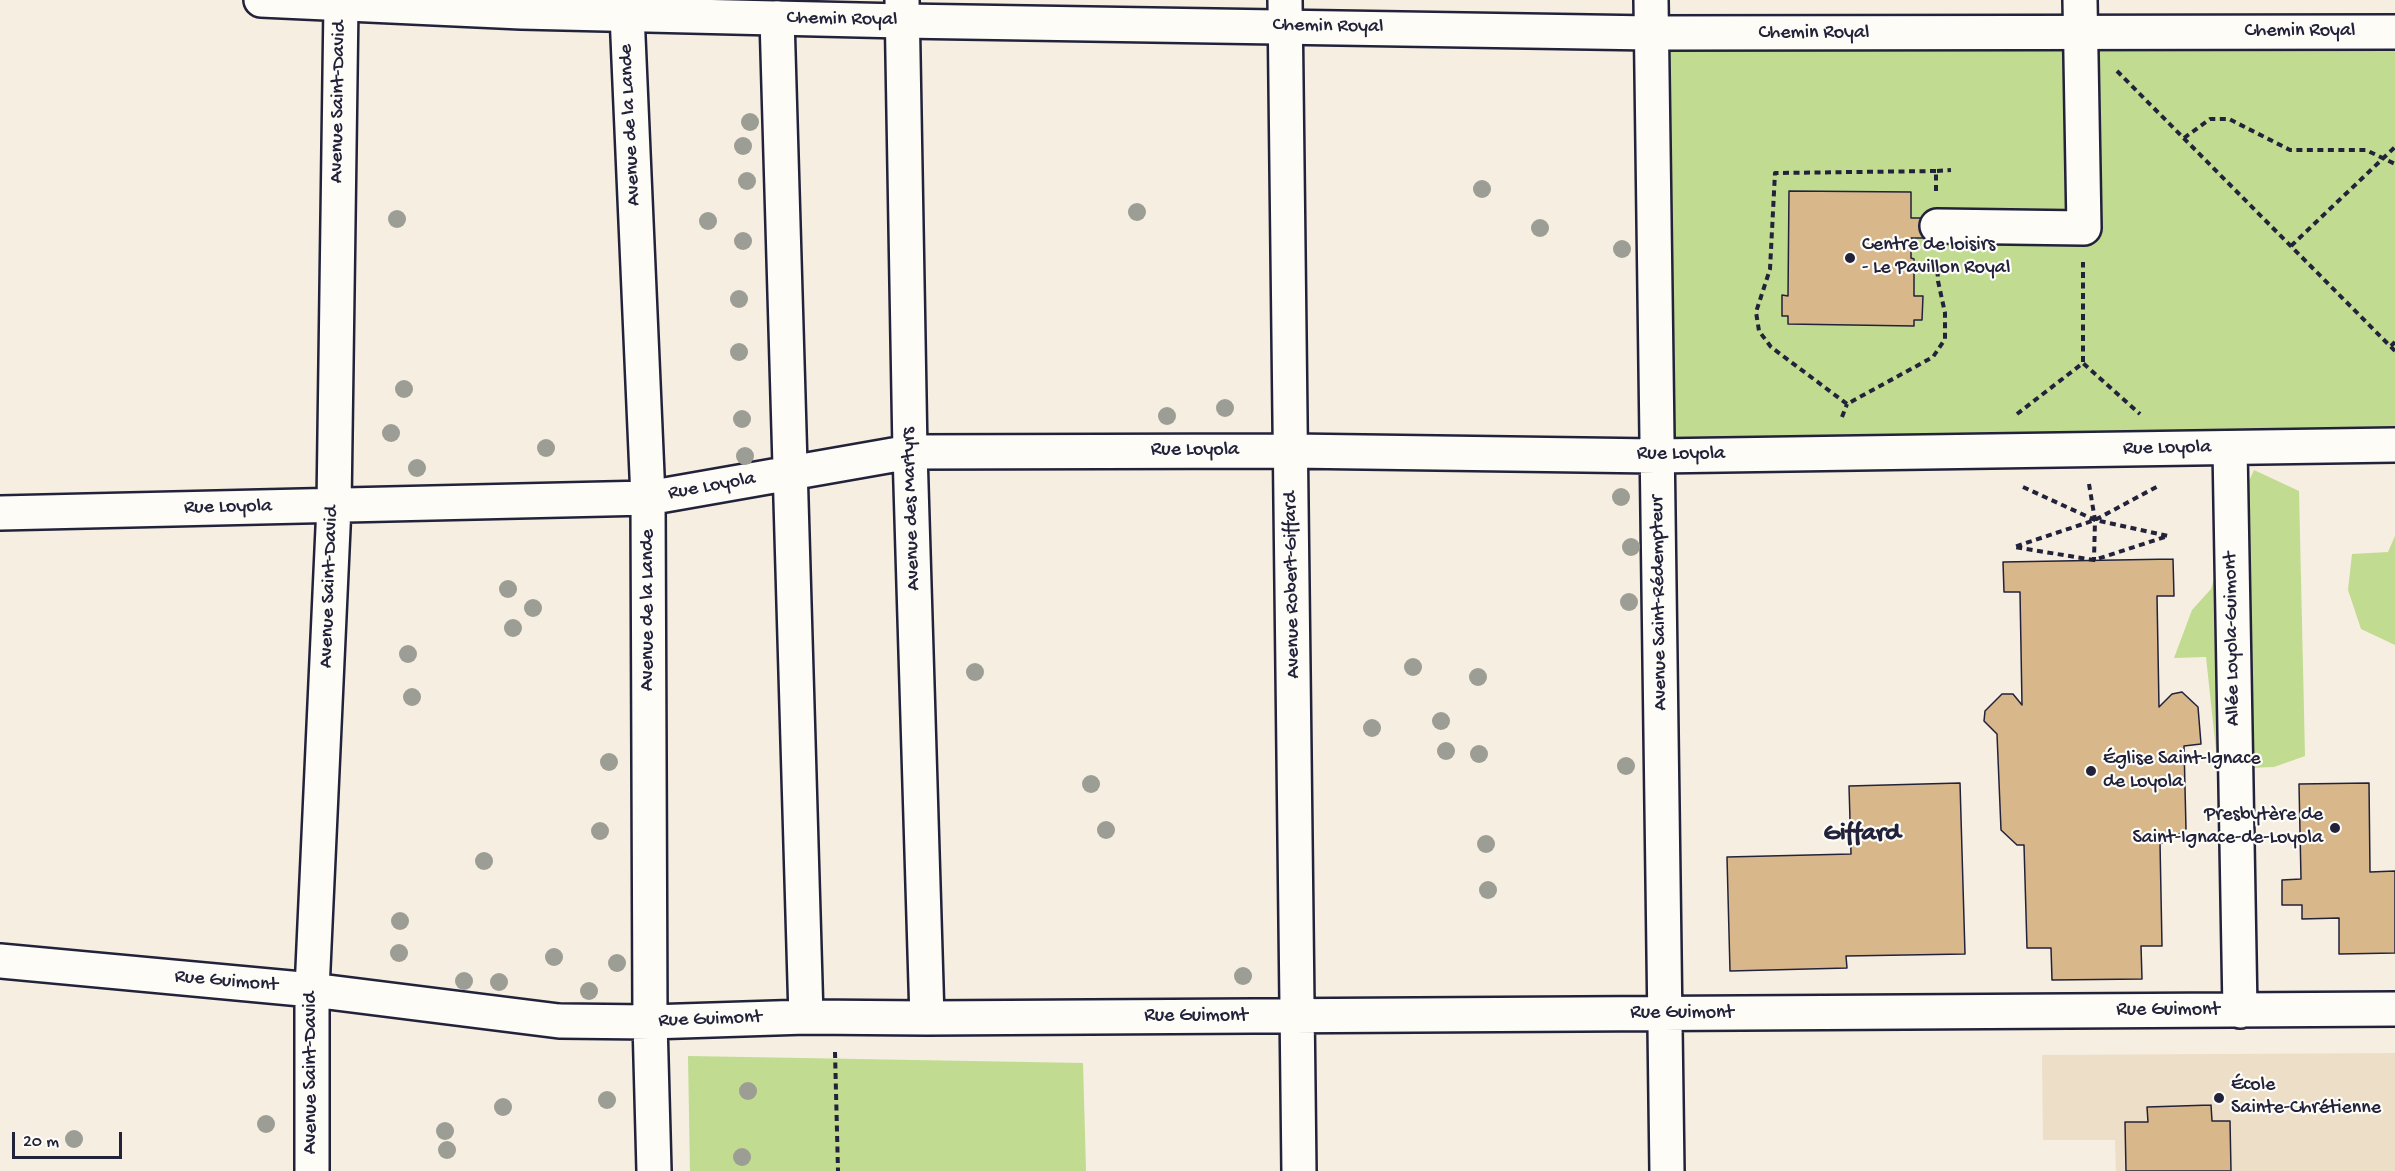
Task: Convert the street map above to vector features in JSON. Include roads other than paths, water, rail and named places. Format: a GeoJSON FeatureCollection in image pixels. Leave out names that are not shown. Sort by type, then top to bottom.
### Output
{"type":"FeatureCollection","features":[{"type":"Feature","properties":{"kind":"street","name":"Chemin Royal"},"geometry":{"type":"LineString","coordinates":[[261,0],[341,4],[521,6],[627,14],[777,18],[902,11],[1285,13],[1652,33],[2395,32]]}},
{"type":"Feature","properties":{"kind":"street","name":"Avenue Saint-Rédempteur"},"geometry":{"type":"LineString","coordinates":[[1652,0],[1656,456],[1667,1171]]}},
{"type":"Feature","properties":{"kind":"street"},"geometry":{"type":"LineString","coordinates":[[1937,226],[2084,228],[2080,0]]}},
{"type":"Feature","properties":{"kind":"street","name":"Avenue Saint-David"},"geometry":{"type":"LineString","coordinates":[[312,1171],[312,990],[334,506],[341,4]]}},
{"type":"Feature","properties":{"kind":"street","name":"Avenue des Martyrs"},"geometry":{"type":"LineString","coordinates":[[902,11],[910,452],[927,1018]]}},
{"type":"Feature","properties":{"kind":"street","name":"Avenue Robert-Giffard"},"geometry":{"type":"LineString","coordinates":[[1285,13],[1299,1171]]}},
{"type":"Feature","properties":{"kind":"street","name":"Avenue de la Lande"},"geometry":{"type":"LineString","coordinates":[[627,14],[648,498],[650,1022],[654,1171]]}},
{"type":"Feature","properties":{"kind":"street"},"geometry":{"type":"LineString","coordinates":[[777,18],[790,473],[820,1017]]}},
{"type":"Feature","properties":{"kind":"street","name":"Rue Loyola"},"geometry":{"type":"LineString","coordinates":[[0,513],[648,498],[910,452],[1291,451],[1656,456],[2395,446]]}},
{"type":"Feature","properties":{"kind":"street","name":"Allée Loyola-Guimont"},"geometry":{"type":"LineString","coordinates":[[2230,448],[2240,1011]]}},
{"type":"Feature","properties":{"kind":"street","name":"Rue Guimont"},"geometry":{"type":"LineString","coordinates":[[0,960],[312,990],[559,1021],[650,1022],[820,1017],[2395,1009]]}},
{"type":"Feature","properties":{"kind":"place","name":"Centre de loisirs - Le Pavillon Royal"},"geometry":{"type":"Point","coordinates":[1850,258]}},
{"type":"Feature","properties":{"kind":"place","name":"Église Saint-Ignace de Loyola"},"geometry":{"type":"Point","coordinates":[2091,771]}},
{"type":"Feature","properties":{"kind":"place","name":"Presbytère de Saint-Ignace-de-Loyola"},"geometry":{"type":"Point","coordinates":[2335,828]}},
{"type":"Feature","properties":{"kind":"place","name":"École Sainte-Chrétienne"},"geometry":{"type":"Point","coordinates":[2219,1098]}},
{"type":"Feature","properties":{"kind":"district","name":"Giffard"},"geometry":{"type":"Point","coordinates":[1862,835]}}]}
